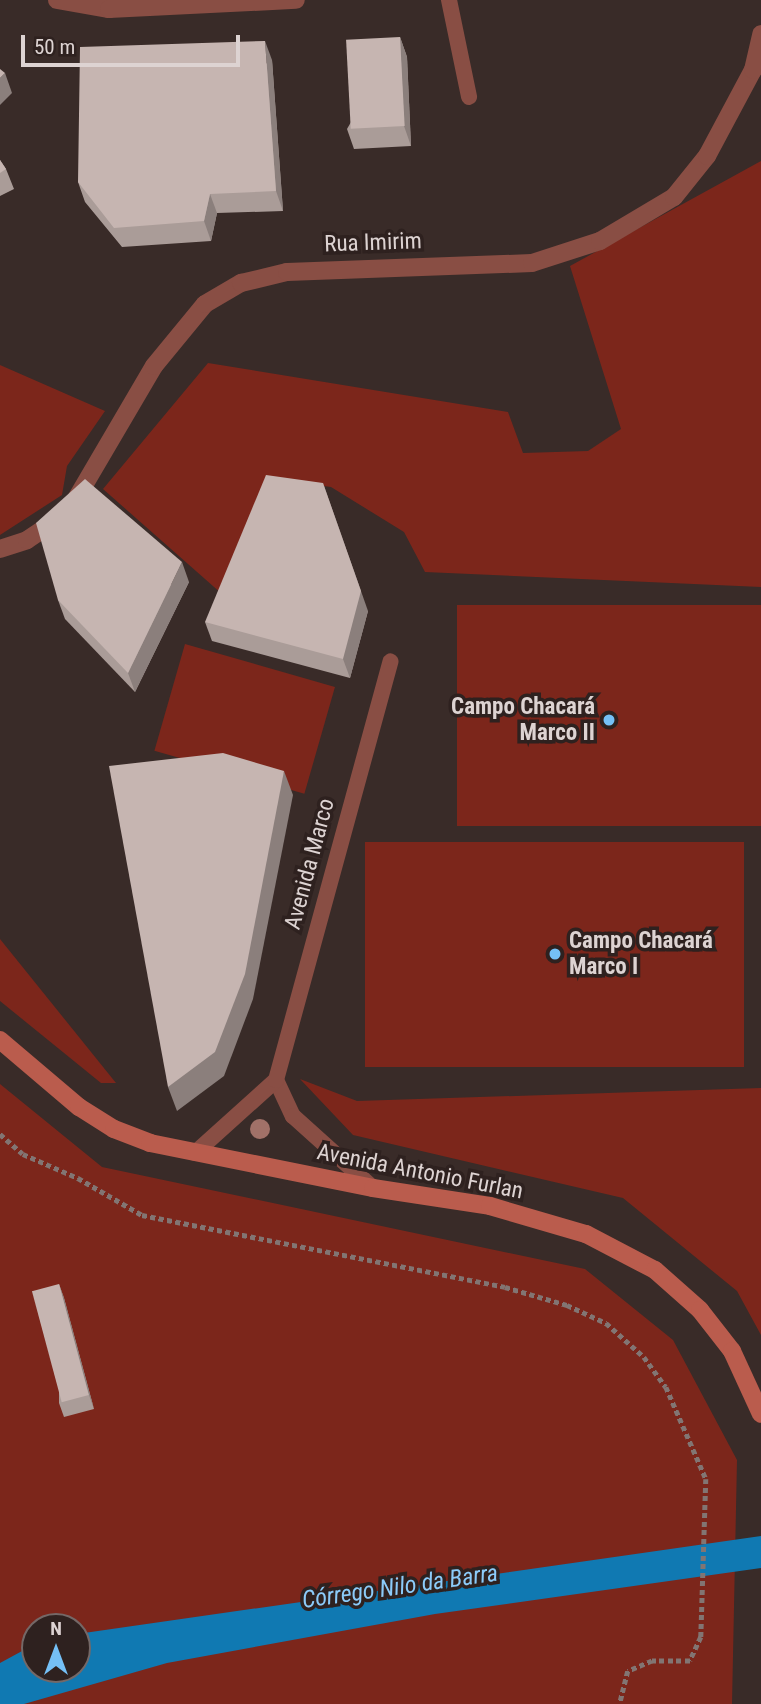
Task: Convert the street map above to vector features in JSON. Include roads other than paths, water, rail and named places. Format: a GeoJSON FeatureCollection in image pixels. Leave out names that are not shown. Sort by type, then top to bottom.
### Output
{"type":"FeatureCollection","features":[{"type":"Feature","properties":{"kind":"main road"},"geometry":{"type":"LineString","coordinates":[[0,1040],[114,1129],[195,1153]]}},
{"type":"Feature","properties":{"kind":"main road","name":"Avenida Antonio Furlan"},"geometry":{"type":"LineString","coordinates":[[195,1153],[373,1188],[491,1206],[586,1234],[655,1270],[700,1310],[732,1350],[761,1414]]}},
{"type":"Feature","properties":{"kind":"street"},"geometry":{"type":"LineString","coordinates":[[57,0],[109,9],[296,0]]}},
{"type":"Feature","properties":{"kind":"street","name":"Rua Imirim"},"geometry":{"type":"LineString","coordinates":[[0,549],[53,523],[76,499],[154,366],[205,304],[241,284],[287,272],[532,262],[600,241],[674,197],[707,156],[753,70],[761,34]]}},
{"type":"Feature","properties":{"kind":"lane"},"geometry":{"type":"LineString","coordinates":[[449,0],[469,97]]}},
{"type":"Feature","properties":{"kind":"lane","name":"Avenida Marco"},"geometry":{"type":"LineString","coordinates":[[276,1080],[391,661]]}},
{"type":"Feature","properties":{"kind":"lane"},"geometry":{"type":"LineString","coordinates":[[195,1153],[276,1080],[293,1116],[373,1188]]}},
{"type":"Feature","properties":{"kind":"water"},"geometry":{"type":"Polygon","coordinates":[[[761,1536],[761,1568],[435,1614],[167,1663],[24,1704],[0,1704],[0,1663],[21,1652],[21,1683],[91,1683],[91,1632],[761,1536]]]}},
{"type":"Feature","properties":{"kind":"place","name":"Campo Chacará Marco II"},"geometry":{"type":"Point","coordinates":[609,720]}},
{"type":"Feature","properties":{"kind":"place","name":"Campo Chacará Marco I"},"geometry":{"type":"Point","coordinates":[555,954]}},
{"type":"Feature","properties":{"kind":"water label","name":"Córrego Nilo da Barra"},"geometry":{"type":"Point","coordinates":[400,1587]}}]}
